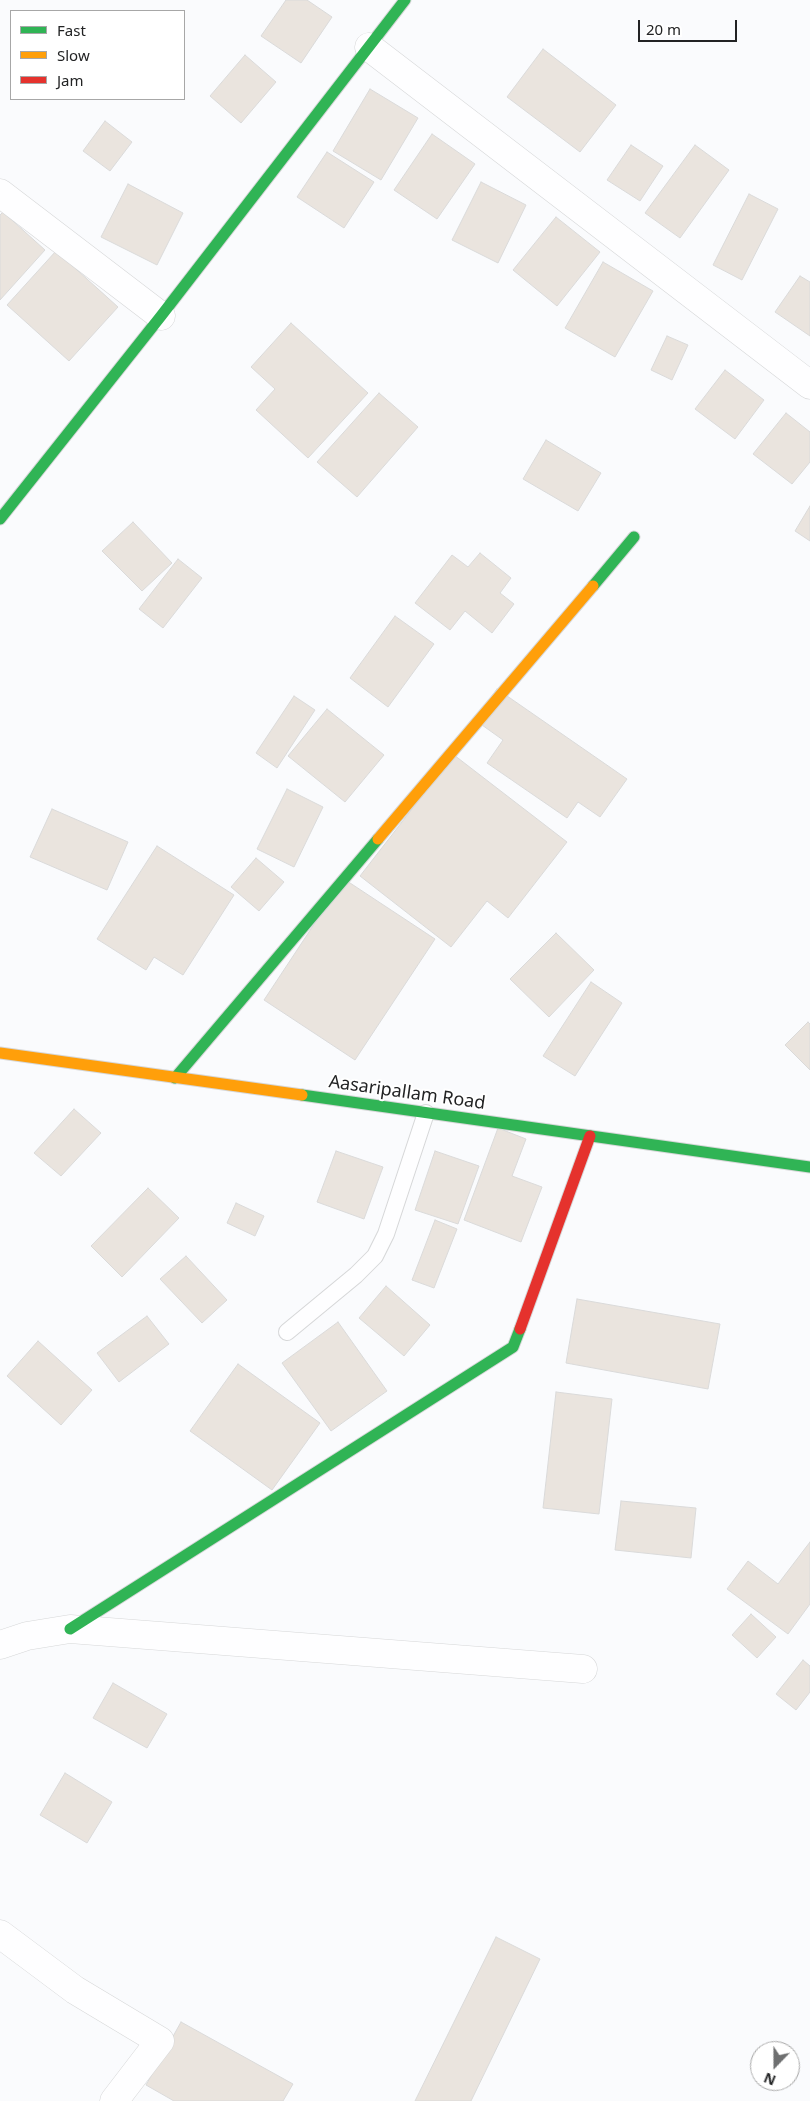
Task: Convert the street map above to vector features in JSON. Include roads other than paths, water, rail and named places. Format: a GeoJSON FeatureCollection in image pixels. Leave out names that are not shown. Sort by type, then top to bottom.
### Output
{"type":"FeatureCollection","features":[{"type":"Feature","properties":{"kind":"street"},"geometry":{"type":"LineString","coordinates":[[0,519],[161,316],[405,0]]}},
{"type":"Feature","properties":{"kind":"street"},"geometry":{"type":"LineString","coordinates":[[369,47],[810,385]]}},
{"type":"Feature","properties":{"kind":"street"},"geometry":{"type":"LineString","coordinates":[[0,193],[161,316]]}},
{"type":"Feature","properties":{"kind":"street"},"geometry":{"type":"LineString","coordinates":[[175,1078],[634,537]]}},
{"type":"Feature","properties":{"kind":"street","name":"Aasaripallam Road"},"geometry":{"type":"LineString","coordinates":[[0,1053],[810,1167]]}},
{"type":"Feature","properties":{"kind":"street"},"geometry":{"type":"LineString","coordinates":[[70,1629],[513,1347],[590,1136]]}},
{"type":"Feature","properties":{"kind":"street"},"geometry":{"type":"LineString","coordinates":[[0,1646],[26,1636],[70,1629],[583,1669]]}},
{"type":"Feature","properties":{"kind":"street"},"geometry":{"type":"LineString","coordinates":[[0,1934],[74,1990],[160,2041],[114,2101]]}},
{"type":"Feature","properties":{"kind":"lane"},"geometry":{"type":"LineString","coordinates":[[287,1332],[356,1275],[375,1256],[386,1234],[426,1113]]}}]}
